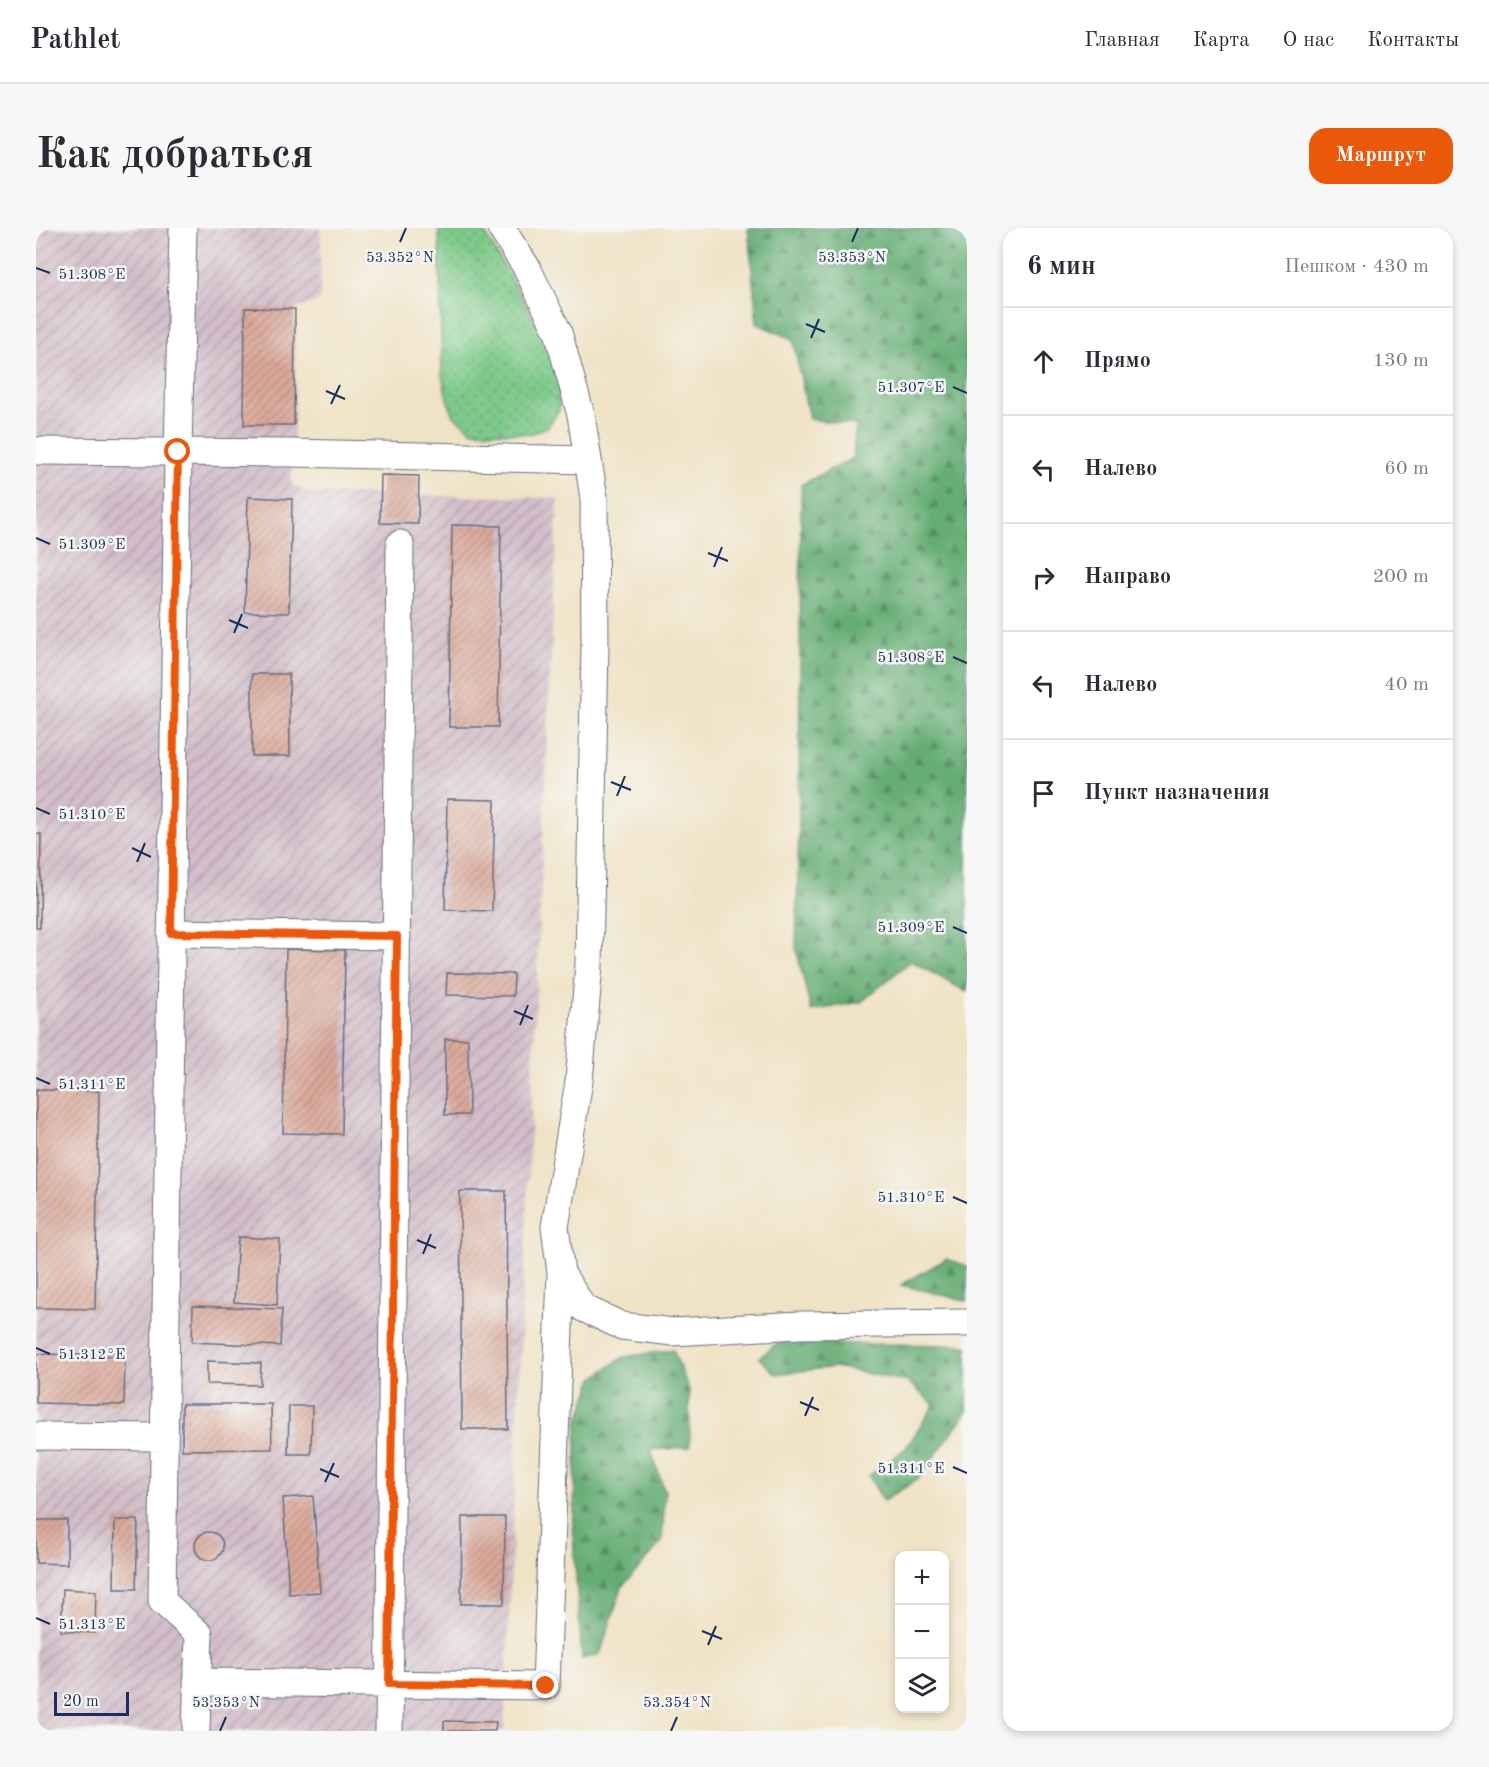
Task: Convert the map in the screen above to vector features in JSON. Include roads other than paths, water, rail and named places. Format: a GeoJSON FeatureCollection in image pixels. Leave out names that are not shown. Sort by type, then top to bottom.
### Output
{"type":"FeatureCollection","features":[{"type":"Feature","properties":{"kind":"street"},"geometry":{"type":"LineString","coordinates":[[183,228],[162,1601],[199,1634],[196,1731]]}},
{"type":"Feature","properties":{"kind":"street"},"geometry":{"type":"LineString","coordinates":[[197,1682],[546,1686],[561,1273],[555,1227],[579,1081],[589,965],[595,632],[594,498],[581,415],[558,332],[527,268],[501,228]]}},
{"type":"Feature","properties":{"kind":"street"},"geometry":{"type":"LineString","coordinates":[[36,451],[292,453],[588,460]]}},
{"type":"Feature","properties":{"kind":"street"},"geometry":{"type":"LineString","coordinates":[[389,1731],[400,544]]}},
{"type":"Feature","properties":{"kind":"street"},"geometry":{"type":"LineString","coordinates":[[171,933],[397,936]]}},
{"type":"Feature","properties":{"kind":"street"},"geometry":{"type":"LineString","coordinates":[[561,1273],[583,1308],[622,1326],[673,1332],[800,1325],[967,1323]]}},
{"type":"Feature","properties":{"kind":"street"},"geometry":{"type":"LineString","coordinates":[[36,1436],[164,1437]]}}]}
